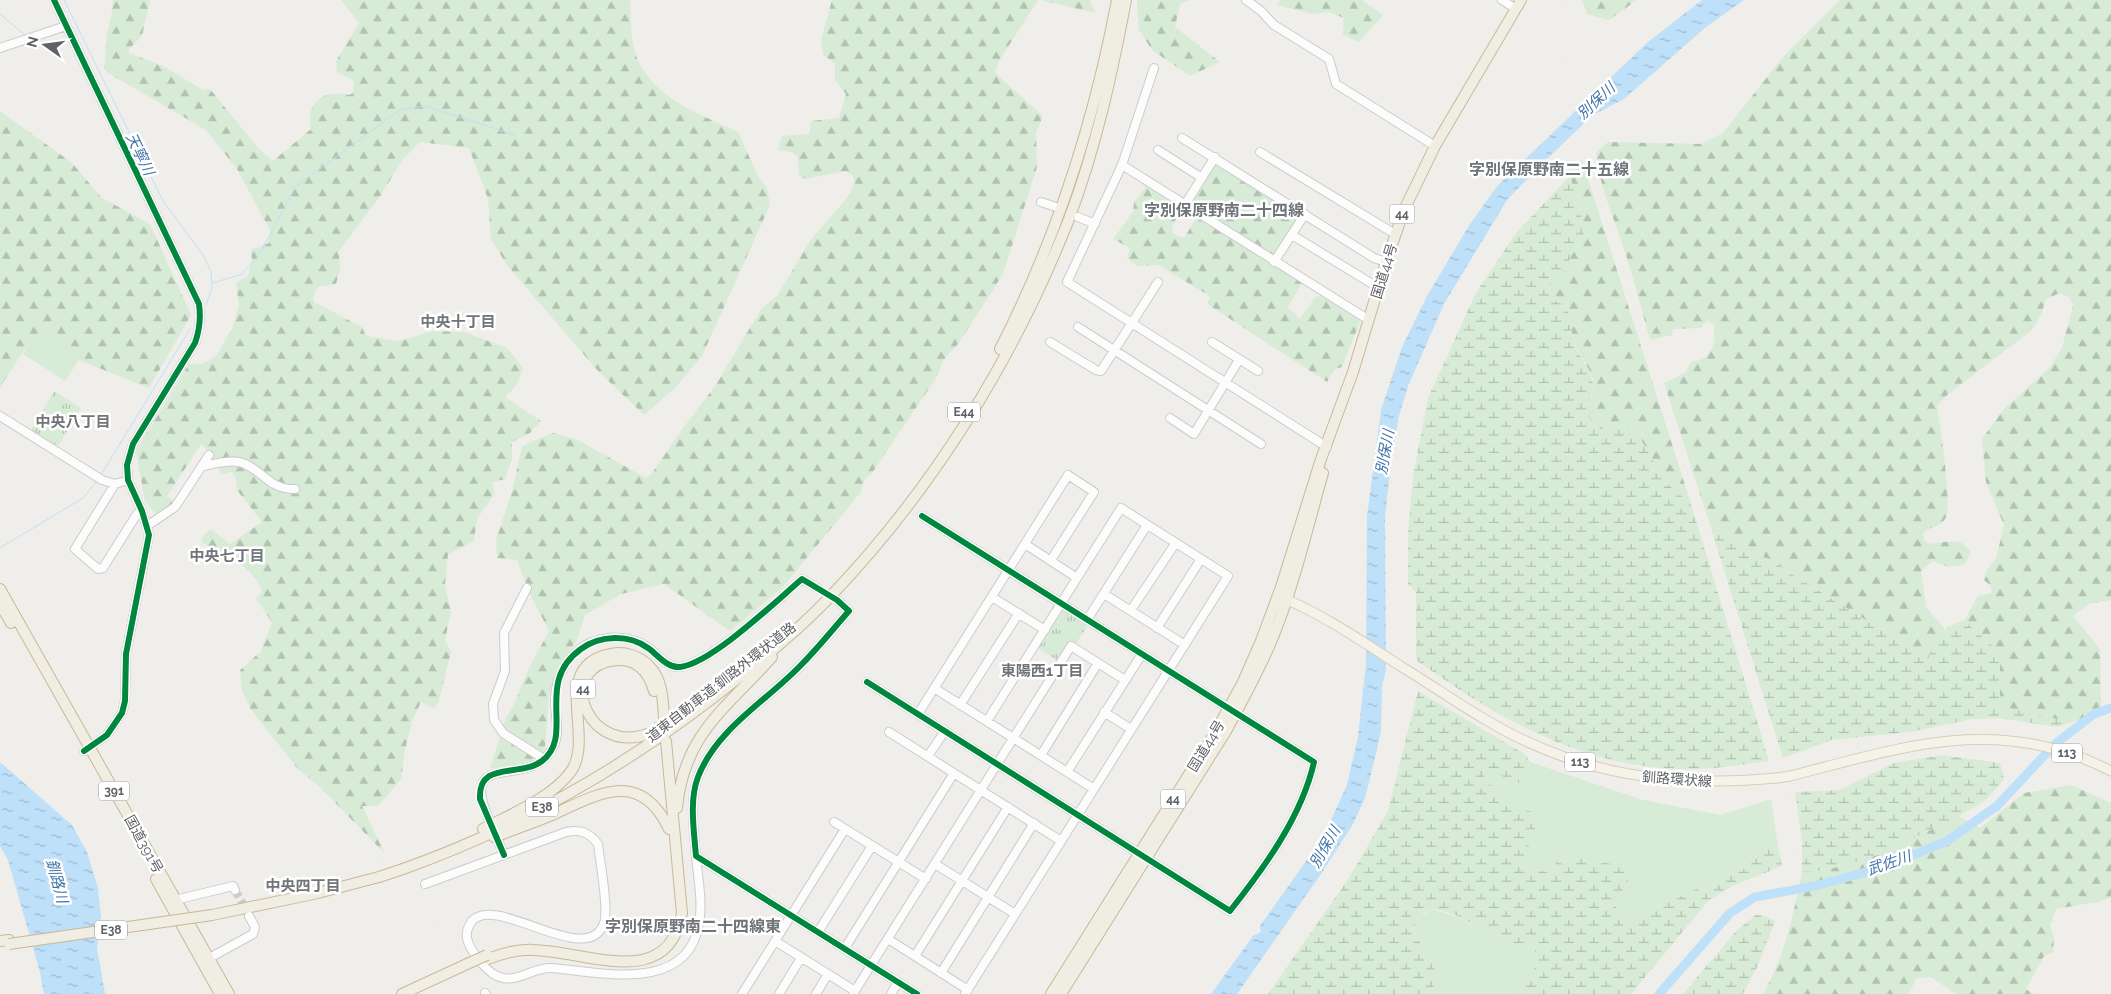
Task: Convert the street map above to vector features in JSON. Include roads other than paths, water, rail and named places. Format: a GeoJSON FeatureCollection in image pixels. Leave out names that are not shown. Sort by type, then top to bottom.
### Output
{"type":"FeatureCollection","features":[{"type":"Feature","properties":{"kind":"highway","name":"道東自動車道;釧路外環状道路"},"geometry":{"type":"LineString","coordinates":[[401,867],[423,862],[497,830],[625,761],[760,655],[823,598],[896,514],[950,437],[988,372],[1016,318],[1060,213],[1092,113],[1117,0]]}},
{"type":"Feature","properties":{"kind":"highway","name":"道東自動車道;釧路外環状道路"},"geometry":{"type":"LineString","coordinates":[[4,943],[212,914],[308,895],[401,867],[463,841],[570,788],[663,732],[727,688],[796,630],[856,568],[931,474],[976,404],[1023,321],[1070,217],[1102,114],[1126,0]]}},
{"type":"Feature","properties":{"kind":"highway","name":"国道44号"},"geometry":{"type":"LineString","coordinates":[[1061,994],[1142,856],[1232,711],[1271,641],[1282,597],[1326,463],[1327,447],[1395,234],[1410,196],[1435,146],[1518,4]]}},
{"type":"Feature","properties":{"kind":"highway","name":"国道391号"},"geometry":{"type":"LineString","coordinates":[[0,589],[205,960],[229,994]]}},
{"type":"Feature","properties":{"kind":"highway","name":"国道391号"},"geometry":{"type":"LineString","coordinates":[[0,604],[175,900],[220,994]]}},
{"type":"Feature","properties":{"kind":"highway"},"geometry":{"type":"LineString","coordinates":[[410,994],[488,957],[515,951],[534,950],[621,961],[639,961],[663,952],[676,936],[682,913],[672,827],[684,776],[692,754],[706,727],[796,630]]}},
{"type":"Feature","properties":{"kind":"highway"},"geometry":{"type":"LineString","coordinates":[[463,841],[548,793],[570,774],[578,756],[580,744],[576,691],[583,672],[596,659],[619,653],[634,656],[647,664],[658,680],[663,732]]}},
{"type":"Feature","properties":{"kind":"highway","name":"44"},"geometry":{"type":"LineString","coordinates":[[672,827],[663,732],[652,682],[637,665],[625,660],[611,661],[595,668],[584,684],[583,703],[591,718],[604,731],[621,737],[640,736],[650,733],[682,716]]}},
{"type":"Feature","properties":{"kind":"highway"},"geometry":{"type":"LineString","coordinates":[[423,862],[449,855],[544,818],[592,796],[615,790],[642,795],[658,808],[672,827]]}},
{"type":"Feature","properties":{"kind":"highway","name":"国道44号"},"geometry":{"type":"LineString","coordinates":[[1051,994],[1142,856]]}},
{"type":"Feature","properties":{"kind":"highway"},"geometry":{"type":"LineString","coordinates":[[402,994],[469,966]]}},
{"type":"Feature","properties":{"kind":"main road","name":"釧路環状線"},"geometry":{"type":"LineString","coordinates":[[1282,597],[1346,631],[1486,720],[1554,753],[1609,771],[1661,780],[1703,783],[1777,778],[1930,742],[1976,738],[2021,741],[2081,757],[2111,771]]}},
{"type":"Feature","properties":{"kind":"street"},"geometry":{"type":"LineString","coordinates":[[54,0],[199,304],[200,325],[198,336],[133,444],[127,465],[128,480],[148,526],[148,543],[126,654],[122,713],[107,735],[87,749]]}},
{"type":"Feature","properties":{"kind":"street"},"geometry":{"type":"LineString","coordinates":[[1246,0],[1261,11],[1274,25],[1328,59],[1336,84],[1435,146]]}},
{"type":"Feature","properties":{"kind":"street"},"geometry":{"type":"LineString","coordinates":[[1502,0],[1518,4]]}},
{"type":"Feature","properties":{"kind":"street"},"geometry":{"type":"LineString","coordinates":[[0,48],[66,26]]}},
{"type":"Feature","properties":{"kind":"street"},"geometry":{"type":"LineString","coordinates":[[1154,68],[1122,165],[1067,282],[1132,326],[1327,447]]}},
{"type":"Feature","properties":{"kind":"street"},"geometry":{"type":"LineString","coordinates":[[1182,138],[1374,258],[1386,262]]}},
{"type":"Feature","properties":{"kind":"street"},"geometry":{"type":"LineString","coordinates":[[1158,150],[1202,178]]}},
{"type":"Feature","properties":{"kind":"street"},"geometry":{"type":"LineString","coordinates":[[1260,152],[1395,234]]}},
{"type":"Feature","properties":{"kind":"street"},"geometry":{"type":"LineString","coordinates":[[1184,206],[1215,157]]}},
{"type":"Feature","properties":{"kind":"street"},"geometry":{"type":"LineString","coordinates":[[1122,165],[1184,206],[1369,320]]}},
{"type":"Feature","properties":{"kind":"street"},"geometry":{"type":"LineString","coordinates":[[1041,202],[1056,207]]}},
{"type":"Feature","properties":{"kind":"street"},"geometry":{"type":"LineString","coordinates":[[1274,262],[1305,214]]}},
{"type":"Feature","properties":{"kind":"street"},"geometry":{"type":"LineString","coordinates":[[1078,217],[1095,224]]}},
{"type":"Feature","properties":{"kind":"street"},"geometry":{"type":"LineString","coordinates":[[1292,235],[1379,288]]}},
{"type":"Feature","properties":{"kind":"street"},"geometry":{"type":"LineString","coordinates":[[1050,342],[1096,370],[1101,371],[1132,326],[1158,282]]}},
{"type":"Feature","properties":{"kind":"street"},"geometry":{"type":"LineString","coordinates":[[1078,327],[1261,444]]}},
{"type":"Feature","properties":{"kind":"street"},"geometry":{"type":"LineString","coordinates":[[1212,342],[1258,371]]}},
{"type":"Feature","properties":{"kind":"street"},"geometry":{"type":"LineString","coordinates":[[1170,418],[1194,434],[1239,360]]}},
{"type":"Feature","properties":{"kind":"street"},"geometry":{"type":"LineString","coordinates":[[0,416],[98,478],[115,484],[128,480]]}},
{"type":"Feature","properties":{"kind":"street"},"geometry":{"type":"LineString","coordinates":[[148,526],[175,507],[209,455]]}},
{"type":"Feature","properties":{"kind":"street"},"geometry":{"type":"LineString","coordinates":[[203,466],[226,461],[239,462],[281,489],[295,490]]}},
{"type":"Feature","properties":{"kind":"street"},"geometry":{"type":"LineString","coordinates":[[918,714],[1068,475],[1094,492],[1051,560]]}},
{"type":"Feature","properties":{"kind":"street"},"geometry":{"type":"LineString","coordinates":[[115,484],[75,549],[98,569],[103,568],[137,514],[142,511]]}},
{"type":"Feature","properties":{"kind":"street"},"geometry":{"type":"LineString","coordinates":[[888,939],[941,973],[966,992],[1228,576],[1121,508],[987,721]]}},
{"type":"Feature","properties":{"kind":"street"},"geometry":{"type":"LineString","coordinates":[[867,682],[1230,911],[1254,880],[1304,793],[1314,762],[922,516]]}},
{"type":"Feature","properties":{"kind":"street"},"geometry":{"type":"LineString","coordinates":[[1088,620],[1148,525]]}},
{"type":"Feature","properties":{"kind":"street"},"geometry":{"type":"LineString","coordinates":[[1025,544],[1077,578]]}},
{"type":"Feature","properties":{"kind":"street"},"geometry":{"type":"LineString","coordinates":[[1131,610],[1175,544]]}},
{"type":"Feature","properties":{"kind":"street"},"geometry":{"type":"LineString","coordinates":[[1158,628],[1201,559]]}},
{"type":"Feature","properties":{"kind":"street"},"geometry":{"type":"LineString","coordinates":[[489,820],[480,799],[480,790],[485,779],[492,774],[532,768],[544,759],[556,738],[558,729],[555,696],[558,682],[570,657],[582,647],[595,641],[624,638],[648,647],[669,664],[678,667],[687,665],[699,660],[726,642],[802,578],[819,589]]}},
{"type":"Feature","properties":{"kind":"street"},"geometry":{"type":"LineString","coordinates":[[527,588],[504,633],[505,671],[493,704],[494,720],[503,733],[544,759]]}},
{"type":"Feature","properties":{"kind":"street"},"geometry":{"type":"LineString","coordinates":[[1104,594],[1185,645]]}},
{"type":"Feature","properties":{"kind":"street"},"geometry":{"type":"LineString","coordinates":[[992,597],[1045,630]]}},
{"type":"Feature","properties":{"kind":"street"},"geometry":{"type":"LineString","coordinates":[[425,884],[566,832],[575,830],[588,833],[598,844],[604,922],[595,935],[578,938],[539,930],[493,914],[476,917],[468,930],[469,945],[491,973],[504,979],[549,968],[601,974],[645,976],[671,967],[689,949],[699,925],[694,799],[698,777],[708,757],[725,736],[751,709],[800,666],[849,611],[836,600]]}},
{"type":"Feature","properties":{"kind":"street"},"geometry":{"type":"LineString","coordinates":[[960,705],[1018,613]]}},
{"type":"Feature","properties":{"kind":"street"},"geometry":{"type":"LineString","coordinates":[[775,941],[828,974],[854,993],[1071,646],[1125,680]]}},
{"type":"Feature","properties":{"kind":"street"},"geometry":{"type":"LineString","coordinates":[[1067,772],[1142,654]]}},
{"type":"Feature","properties":{"kind":"street"},"geometry":{"type":"LineString","coordinates":[[1041,755],[1098,663]]}},
{"type":"Feature","properties":{"kind":"street"},"geometry":{"type":"LineString","coordinates":[[934,688],[1094,789]]}},
{"type":"Feature","properties":{"kind":"street"},"geometry":{"type":"LineString","coordinates":[[1104,712],[1131,729]]}},
{"type":"Feature","properties":{"kind":"street"},"geometry":{"type":"LineString","coordinates":[[928,756],[945,730]]}},
{"type":"Feature","properties":{"kind":"street"},"geometry":{"type":"LineString","coordinates":[[889,732],[1061,841]]}},
{"type":"Feature","properties":{"kind":"street"},"geometry":{"type":"LineString","coordinates":[[845,948],[954,773]]}},
{"type":"Feature","properties":{"kind":"street"},"geometry":{"type":"LineString","coordinates":[[915,956],[1008,807]]}},
{"type":"Feature","properties":{"kind":"street"},"geometry":{"type":"LineString","coordinates":[[834,822],[926,879]]}},
{"type":"Feature","properties":{"kind":"street"},"geometry":{"type":"LineString","coordinates":[[941,973],[1034,823]]}},
{"type":"Feature","properties":{"kind":"street"},"geometry":{"type":"LineString","coordinates":[[742,994],[846,829]]}},
{"type":"Feature","properties":{"kind":"street"},"geometry":{"type":"LineString","coordinates":[[499,843],[504,855]]}},
{"type":"Feature","properties":{"kind":"street"},"geometry":{"type":"LineString","coordinates":[[818,932],[872,846]]}},
{"type":"Feature","properties":{"kind":"street"},"geometry":{"type":"LineString","coordinates":[[696,856],[917,994]]}},
{"type":"Feature","properties":{"kind":"street"},"geometry":{"type":"LineString","coordinates":[[935,864],[1015,914]]}},
{"type":"Feature","properties":{"kind":"street"},"geometry":{"type":"LineString","coordinates":[[175,900],[233,886],[235,890]]}},
{"type":"Feature","properties":{"kind":"street"},"geometry":{"type":"LineString","coordinates":[[205,960],[253,934],[255,927],[249,916]]}},
{"type":"Feature","properties":{"kind":"street"},"geometry":{"type":"LineString","coordinates":[[779,994],[801,958]]}},
{"type":"Feature","properties":{"kind":"street"},"geometry":{"type":"LineString","coordinates":[[816,994],[828,974]]}},
{"type":"Feature","properties":{"kind":"street"},"geometry":{"type":"LineString","coordinates":[[891,994],[898,982]]}},
{"type":"Feature","properties":{"kind":"water","name":"別保川"},"geometry":{"type":"Polygon","coordinates":[[[1702,0],[1744,0],[1706,27],[1624,99],[1593,115],[1552,154],[1507,200],[1444,304],[1408,386],[1399,416],[1391,461],[1385,517],[1386,670],[1382,686],[1381,731],[1365,798],[1353,824],[1321,874],[1237,994],[1211,994],[1253,936],[1261,932],[1260,926],[1309,857],[1332,818],[1347,785],[1358,737],[1366,663],[1367,516],[1381,410],[1402,347],[1427,296],[1470,224],[1498,185],[1648,42],[1702,0]]]}},
{"type":"Feature","properties":{"kind":"water","name":"釧路川"},"geometry":{"type":"Polygon","coordinates":[[[0,762],[72,825],[87,852],[98,888],[101,917],[97,948],[105,994],[44,994],[40,972],[8,860],[0,846],[0,762]]]}},
{"type":"Feature","properties":{"kind":"waterway","name":"天寧川"},"geometry":{"type":"LineString","coordinates":[[64,0],[163,201],[203,255],[211,271],[212,288],[206,305]]}},
{"type":"Feature","properties":{"kind":"waterway"},"geometry":{"type":"LineString","coordinates":[[0,14],[25,35]]}},
{"type":"Feature","properties":{"kind":"waterway"},"geometry":{"type":"LineString","coordinates":[[213,283],[242,274],[260,254],[295,187],[400,110],[425,106],[515,135]]}},
{"type":"Feature","properties":{"kind":"waterway","name":"天寧川"},"geometry":{"type":"LineString","coordinates":[[101,475],[190,329]]}},
{"type":"Feature","properties":{"kind":"waterway","name":"天寧川"},"geometry":{"type":"LineString","coordinates":[[0,548],[83,498],[97,481]]}},
{"type":"Feature","properties":{"kind":"waterway","name":"武佐川"},"geometry":{"type":"LineString","coordinates":[[1659,994],[1730,913],[1755,897],[1815,886],[1884,867],[1947,841],[1997,806],[2055,744],[2094,714],[2111,708]]}},
{"type":"Feature","properties":{"kind":"tunnel"},"geometry":{"type":"LineString","coordinates":[[659,722],[661,744]]}},
{"type":"Feature","properties":{"kind":"tunnel"},"geometry":{"type":"LineString","coordinates":[[235,890],[248,913]]}},
{"type":"Feature","properties":{"kind":"railway"},"geometry":{"type":"LineString","coordinates":[[1566,0],[1563,29],[1564,58],[1574,115],[1778,757],[1785,788],[1793,848],[1789,907],[1772,965],[1758,994]]}},
{"type":"Feature","properties":{"kind":"railway"},"geometry":{"type":"LineString","coordinates":[[0,492],[330,808],[384,865],[498,994]]}},
{"type":"Feature","properties":{"kind":"district","name":"字別保原野南二十五線"},"geometry":{"type":"Point","coordinates":[1549,169]}},
{"type":"Feature","properties":{"kind":"district","name":"字別保原野南二十四線"},"geometry":{"type":"Point","coordinates":[1224,210]}},
{"type":"Feature","properties":{"kind":"district","name":"中央十丁目"},"geometry":{"type":"Point","coordinates":[458,322]}},
{"type":"Feature","properties":{"kind":"district","name":"中央八丁目"},"geometry":{"type":"Point","coordinates":[73,422]}},
{"type":"Feature","properties":{"kind":"district","name":"中央七丁目"},"geometry":{"type":"Point","coordinates":[227,556]}},
{"type":"Feature","properties":{"kind":"district","name":"東陽西1丁目"},"geometry":{"type":"Point","coordinates":[1042,671]}},
{"type":"Feature","properties":{"kind":"district","name":"中央四丁目"},"geometry":{"type":"Point","coordinates":[303,886]}},
{"type":"Feature","properties":{"kind":"district","name":"字別保原野南二十四線東"},"geometry":{"type":"Point","coordinates":[693,926]}}]}
